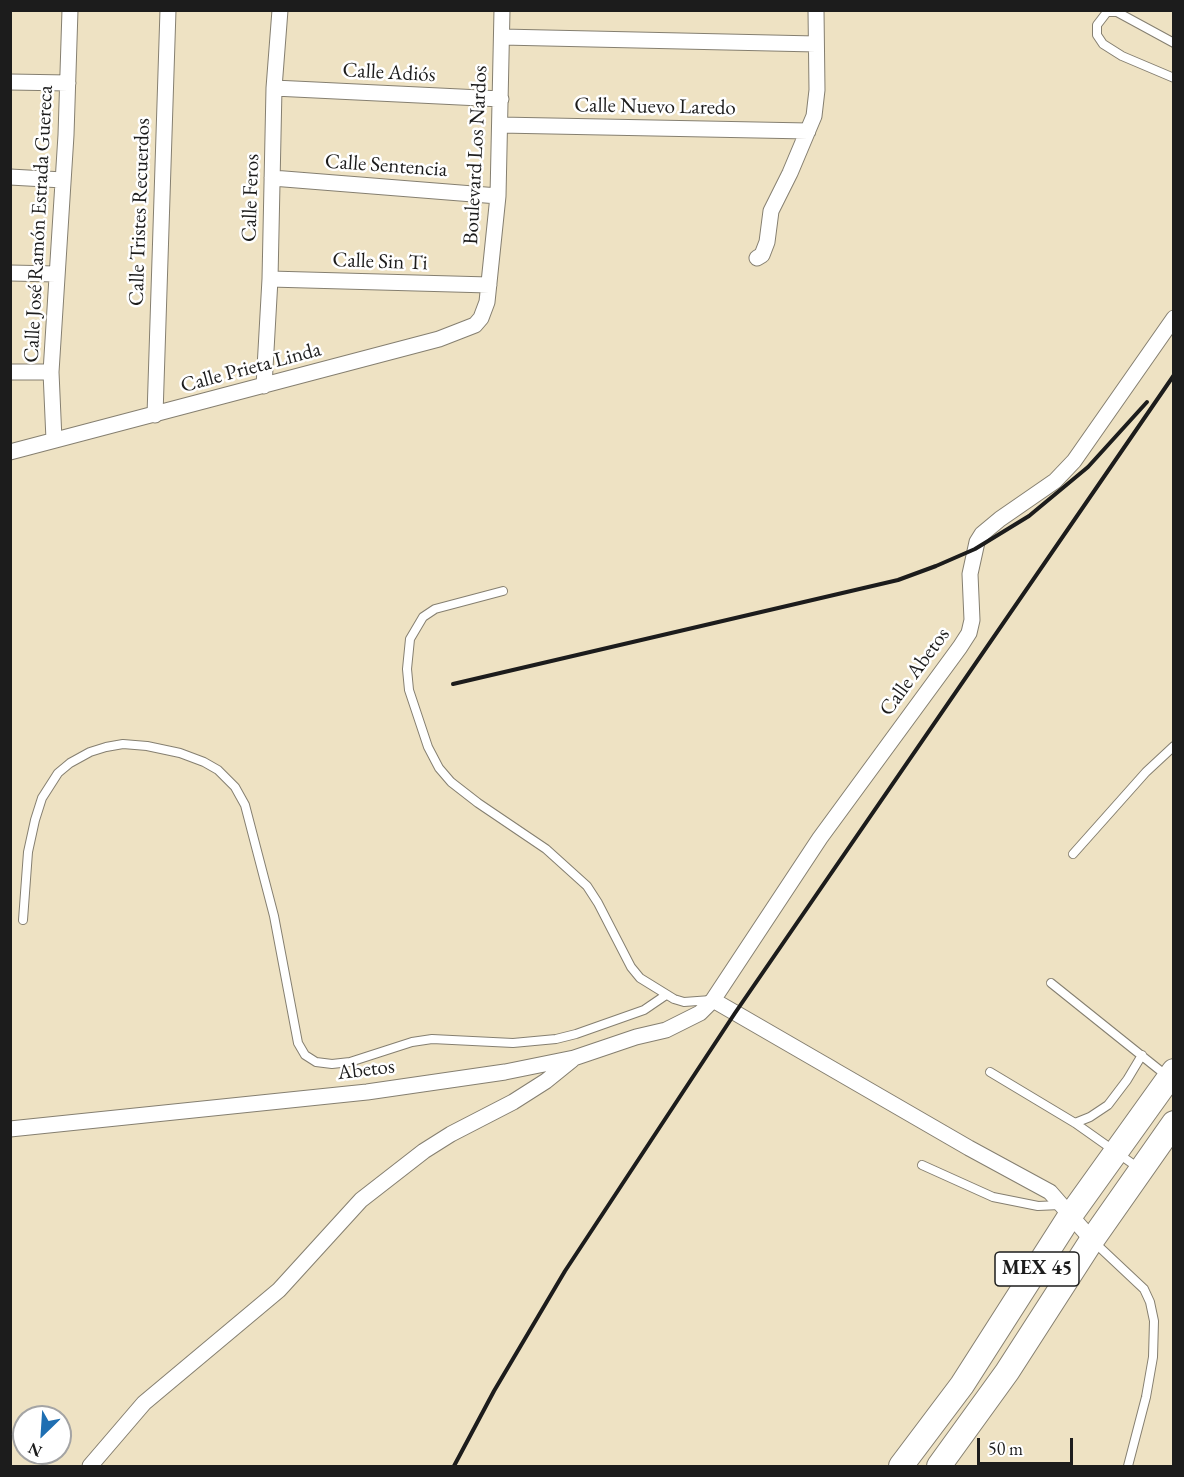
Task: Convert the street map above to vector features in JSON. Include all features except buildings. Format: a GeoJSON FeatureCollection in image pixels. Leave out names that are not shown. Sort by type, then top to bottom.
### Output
{"type":"FeatureCollection","features":[{"type":"Feature","properties":{"kind":"main road","name":"MEX 45"},"geometry":{"type":"LineString","coordinates":[[901,1467],[962,1385],[1066,1211],[1116,1152],[1172,1076]]}},
{"type":"Feature","properties":{"kind":"main road","name":"MEX 45"},"geometry":{"type":"LineString","coordinates":[[939,1467],[1007,1372],[1092,1240],[1173,1123]]}},
{"type":"Feature","properties":{"kind":"street","name":"Calle José Ramón Estrada Guereca"},"geometry":{"type":"LineString","coordinates":[[54,440],[51,372],[63,180],[70,10]]}},
{"type":"Feature","properties":{"kind":"street","name":"Calle Tristes Recuerdos"},"geometry":{"type":"LineString","coordinates":[[155,415],[168,10]]}},
{"type":"Feature","properties":{"kind":"street","name":"Calle Feros"},"geometry":{"type":"LineString","coordinates":[[264,386],[270,279],[274,88],[280,10]]}},
{"type":"Feature","properties":{"kind":"street","name":"Boulevard Los Nardos"},"geometry":{"type":"LineString","coordinates":[[487,302],[498,196],[502,10]]}},
{"type":"Feature","properties":{"kind":"street"},"geometry":{"type":"LineString","coordinates":[[757,258],[762,255],[767,242],[771,211],[784,188],[814,116],[816,10]]}},
{"type":"Feature","properties":{"kind":"street"},"geometry":{"type":"LineString","coordinates":[[502,38],[816,44]]}},
{"type":"Feature","properties":{"kind":"street"},"geometry":{"type":"LineString","coordinates":[[10,82],[68,83]]}},
{"type":"Feature","properties":{"kind":"street","name":"Calle Adiós"},"geometry":{"type":"LineString","coordinates":[[274,88],[501,99]]}},
{"type":"Feature","properties":{"kind":"street","name":"Calle Nuevo Laredo"},"geometry":{"type":"LineString","coordinates":[[500,125],[808,131]]}},
{"type":"Feature","properties":{"kind":"street"},"geometry":{"type":"LineString","coordinates":[[10,177],[63,180]]}},
{"type":"Feature","properties":{"kind":"street","name":"Calle Sentencia"},"geometry":{"type":"LineString","coordinates":[[272,178],[498,196]]}},
{"type":"Feature","properties":{"kind":"street"},"geometry":{"type":"LineString","coordinates":[[10,273],[56,274]]}},
{"type":"Feature","properties":{"kind":"street","name":"Calle Sin Ti"},"geometry":{"type":"LineString","coordinates":[[270,279],[489,285]]}},
{"type":"Feature","properties":{"kind":"street","name":"Calle Prieta Linda"},"geometry":{"type":"LineString","coordinates":[[10,452],[439,339],[475,325],[481,318],[487,302]]}},
{"type":"Feature","properties":{"kind":"street","name":"Calle Abetos"},"geometry":{"type":"LineString","coordinates":[[713,1000],[820,838],[969,633],[972,620],[970,574],[977,542],[982,534],[1055,481],[1074,461],[1173,318]]}},
{"type":"Feature","properties":{"kind":"street"},"geometry":{"type":"LineString","coordinates":[[10,372],[51,372]]}},
{"type":"Feature","properties":{"kind":"street"},"geometry":{"type":"LineString","coordinates":[[713,1000],[969,1148],[1050,1192],[1092,1240]]}},
{"type":"Feature","properties":{"kind":"street","name":"Abetos"},"geometry":{"type":"LineString","coordinates":[[10,1129],[367,1092],[505,1072],[574,1058],[683,1023],[700,1013],[713,1000]]}},
{"type":"Feature","properties":{"kind":"street"},"geometry":{"type":"LineString","coordinates":[[90,1467],[144,1403],[279,1290],[368,1194],[424,1151],[451,1134],[513,1102],[546,1081],[574,1058]]}},
{"type":"Feature","properties":{"kind":"lane"},"geometry":{"type":"LineString","coordinates":[[1173,43],[1117,12],[1107,12],[1097,25],[1097,35],[1103,44],[1122,56],[1173,78]]}},
{"type":"Feature","properties":{"kind":"lane"},"geometry":{"type":"LineString","coordinates":[[503,591],[435,609],[423,617],[410,639],[407,669],[409,690],[428,747],[439,768],[451,782],[546,849],[587,886],[631,967],[640,978],[666,995],[684,1002],[713,1000]]}},
{"type":"Feature","properties":{"kind":"lane"},"geometry":{"type":"LineString","coordinates":[[23,920],[28,852],[34,820],[42,798],[58,772],[90,752],[106,747],[123,744],[147,746],[180,753],[204,762],[218,770],[236,787],[244,806],[274,916],[298,1043],[305,1055],[316,1062],[350,1062],[412,1042],[432,1039],[513,1043],[556,1039],[644,1010],[666,995]]}},
{"type":"Feature","properties":{"kind":"lane"},"geometry":{"type":"LineString","coordinates":[[1073,854],[1146,772],[1173,746]]}},
{"type":"Feature","properties":{"kind":"lane"},"geometry":{"type":"LineString","coordinates":[[1051,983],[1172,1076]]}},
{"type":"Feature","properties":{"kind":"lane"},"geometry":{"type":"LineString","coordinates":[[1075,1123],[1090,1117],[1108,1105],[1142,1055]]}},
{"type":"Feature","properties":{"kind":"lane"},"geometry":{"type":"LineString","coordinates":[[990,1072],[1075,1123],[1141,1170]]}},
{"type":"Feature","properties":{"kind":"lane"},"geometry":{"type":"LineString","coordinates":[[922,1165],[993,1197],[1066,1211]]}},
{"type":"Feature","properties":{"kind":"lane"},"geometry":{"type":"LineString","coordinates":[[1092,1240],[1144,1289],[1150,1302],[1154,1321],[1154,1347],[1150,1377],[1128,1467]]}},
{"type":"Feature","properties":{"kind":"railway"},"geometry":{"type":"LineString","coordinates":[[454,1466],[494,1391],[565,1271],[735,1013],[1174,375]]}},
{"type":"Feature","properties":{"kind":"railway"},"geometry":{"type":"LineString","coordinates":[[453,684],[898,580],[936,566],[975,549],[1029,516],[1088,467],[1147,402]]}}]}
